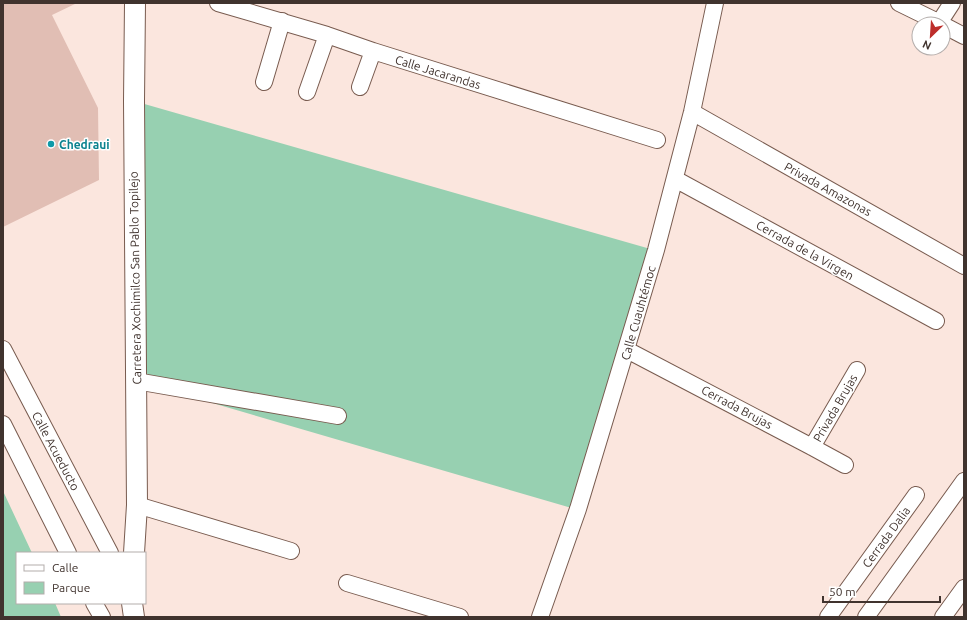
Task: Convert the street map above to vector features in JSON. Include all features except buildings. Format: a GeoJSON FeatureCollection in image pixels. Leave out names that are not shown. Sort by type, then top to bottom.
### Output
{"type":"FeatureCollection","features":[{"type":"Feature","properties":{"kind":"main road","name":"Carretera Xochimilco San Pablo Topilejo"},"geometry":{"type":"LineString","coordinates":[[134,552],[137,505],[134,101],[135,3]]}},
{"type":"Feature","properties":{"kind":"main road"},"geometry":{"type":"LineString","coordinates":[[132,604],[134,617]]}},
{"type":"Feature","properties":{"kind":"street","name":"Calle Jacarandas"},"geometry":{"type":"LineString","coordinates":[[218,3],[327,35],[372,51],[657,140]]}},
{"type":"Feature","properties":{"kind":"street","name":"Calle Cuauhtémoc"},"geometry":{"type":"LineString","coordinates":[[540,617],[578,509],[627,350],[675,179],[692,112],[715,3]]}},
{"type":"Feature","properties":{"kind":"street"},"geometry":{"type":"LineString","coordinates":[[899,3],[925,16]]}},
{"type":"Feature","properties":{"kind":"street"},"geometry":{"type":"LineString","coordinates":[[945,16],[952,3]]}},
{"type":"Feature","properties":{"kind":"street"},"geometry":{"type":"LineString","coordinates":[[264,82],[282,21]]}},
{"type":"Feature","properties":{"kind":"street"},"geometry":{"type":"LineString","coordinates":[[951,29],[964,36]]}},
{"type":"Feature","properties":{"kind":"street"},"geometry":{"type":"LineString","coordinates":[[307,92],[327,35]]}},
{"type":"Feature","properties":{"kind":"street"},"geometry":{"type":"LineString","coordinates":[[360,87],[372,51]]}},
{"type":"Feature","properties":{"kind":"street","name":"Privada Amazonas"},"geometry":{"type":"LineString","coordinates":[[692,112],[964,266]]}},
{"type":"Feature","properties":{"kind":"street","name":"Cerrada de la Virgen"},"geometry":{"type":"LineString","coordinates":[[675,179],[936,321]]}},
{"type":"Feature","properties":{"kind":"street","name":"Calle Acueducto"},"geometry":{"type":"LineString","coordinates":[[3,349],[109,552]]}},
{"type":"Feature","properties":{"kind":"street","name":"Cerrada Brujas"},"geometry":{"type":"LineString","coordinates":[[627,350],[812,446],[845,465]]}},
{"type":"Feature","properties":{"kind":"street","name":"Privada Brujas"},"geometry":{"type":"LineString","coordinates":[[812,446],[857,370]]}},
{"type":"Feature","properties":{"kind":"street"},"geometry":{"type":"LineString","coordinates":[[136,381],[338,416]]}},
{"type":"Feature","properties":{"kind":"street"},"geometry":{"type":"LineString","coordinates":[[3,424],[67,552]]}},
{"type":"Feature","properties":{"kind":"street"},"geometry":{"type":"LineString","coordinates":[[866,617],[964,481]]}},
{"type":"Feature","properties":{"kind":"street","name":"Cerrada Dalia"},"geometry":{"type":"LineString","coordinates":[[828,617],[916,495]]}},
{"type":"Feature","properties":{"kind":"street"},"geometry":{"type":"LineString","coordinates":[[137,505],[291,552]]}},
{"type":"Feature","properties":{"kind":"street"},"geometry":{"type":"LineString","coordinates":[[348,583],[460,617]]}},
{"type":"Feature","properties":{"kind":"street"},"geometry":{"type":"LineString","coordinates":[[943,617],[964,588]]}},
{"type":"Feature","properties":{"kind":"street"},"geometry":{"type":"LineString","coordinates":[[136,604],[142,617]]}},
{"type":"Feature","properties":{"kind":"green space"},"geometry":{"type":"Polygon","coordinates":[[[134,101],[654,250],[575,509],[144,383],[134,101]]]}},
{"type":"Feature","properties":{"kind":"green space"},"geometry":{"type":"Polygon","coordinates":[[[3,491],[32,552],[16,552],[16,604],[55,604],[61,617],[3,617],[3,491]]]}},
{"type":"Feature","properties":{"kind":"place","name":"Chedraui"},"geometry":{"type":"Point","coordinates":[51,144]}}]}
